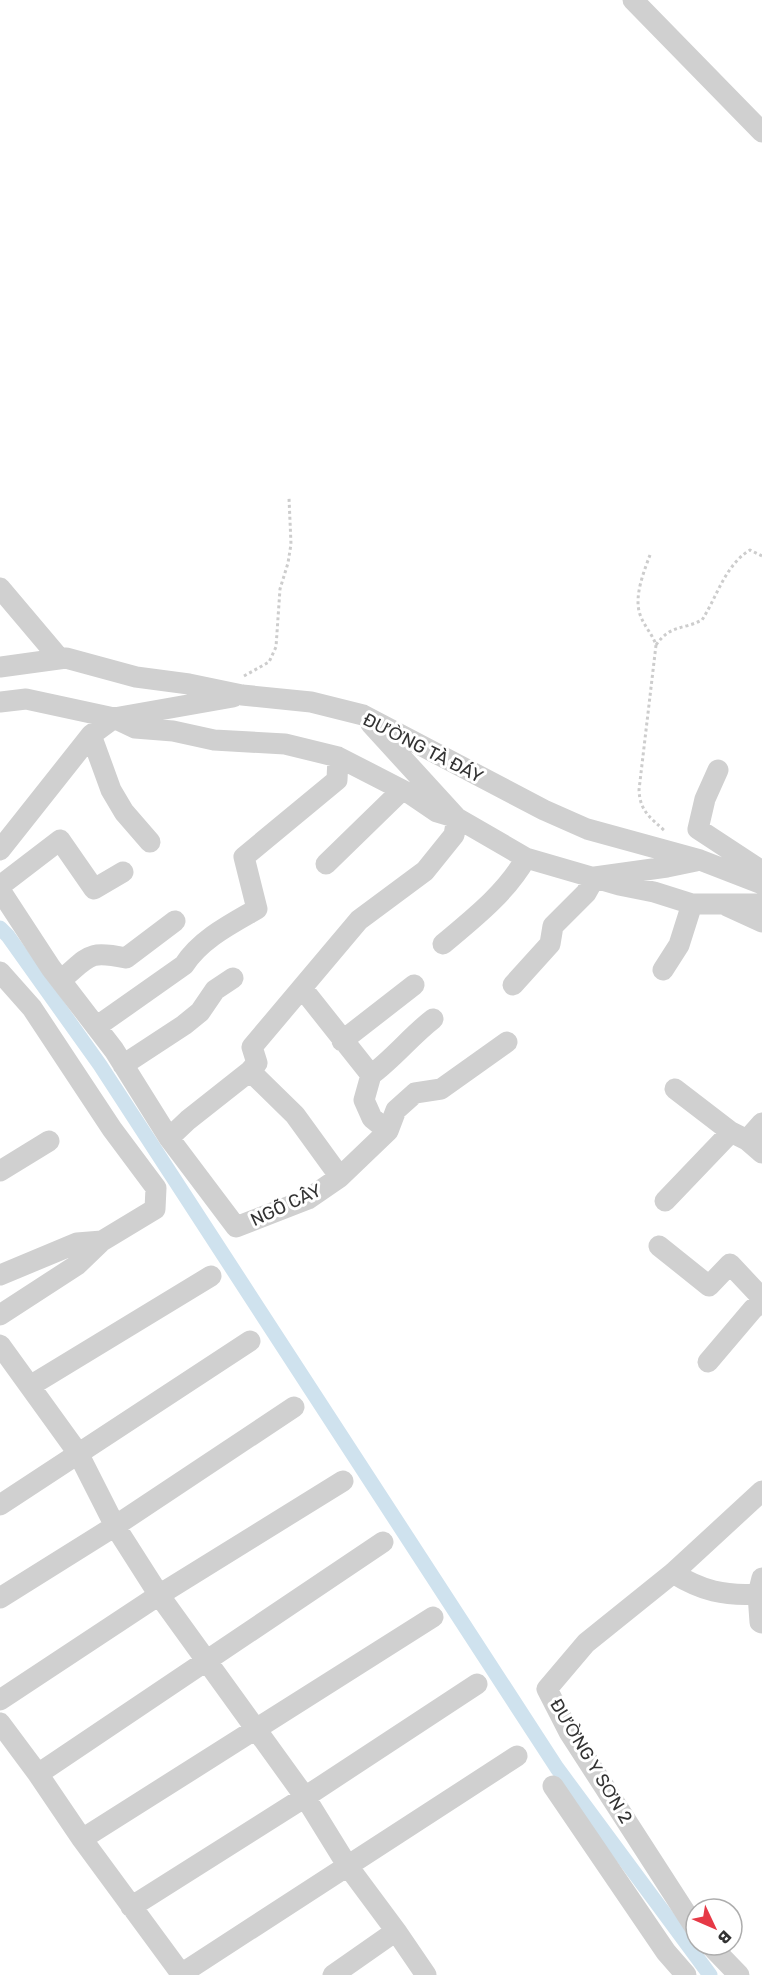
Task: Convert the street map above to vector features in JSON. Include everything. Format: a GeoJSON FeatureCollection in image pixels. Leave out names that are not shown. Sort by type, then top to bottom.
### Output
{"type":"FeatureCollection","features":[{"type":"Feature","properties":{"kind":"street"},"geometry":{"type":"LineString","coordinates":[[633,0],[762,132]]}},
{"type":"Feature","properties":{"kind":"street"},"geometry":{"type":"LineString","coordinates":[[0,588],[60,659]]}},
{"type":"Feature","properties":{"kind":"street","name":"ĐƯỜNG TÀ ĐÁY"},"geometry":{"type":"LineString","coordinates":[[0,667],[66,658],[136,677],[189,684],[239,687],[363,716],[544,810],[587,829],[700,860],[762,884]]}},
{"type":"Feature","properties":{"kind":"street"},"geometry":{"type":"LineString","coordinates":[[0,850],[91,735],[114,718],[239,687]]}},
{"type":"Feature","properties":{"kind":"street"},"geometry":{"type":"LineString","coordinates":[[0,702],[26,699],[114,718],[135,728],[173,731],[214,740],[285,744],[338,757],[402,790],[436,812],[456,818],[526,858],[692,904],[762,904]]}},
{"type":"Feature","properties":{"kind":"street"},"geometry":{"type":"LineString","coordinates":[[123,872],[94,889],[60,840],[0,888],[61,980],[123,1065],[169,1138],[250,1071],[257,1063],[252,1047],[358,920],[425,871],[454,836],[456,818],[363,716]]}},
{"type":"Feature","properties":{"kind":"street"},"geometry":{"type":"LineString","coordinates":[[91,735],[111,790],[124,812],[150,842]]}},
{"type":"Feature","properties":{"kind":"street"},"geometry":{"type":"LineString","coordinates":[[96,1027],[184,965],[193,952],[226,927],[257,909],[244,857],[337,780],[338,757]]}},
{"type":"Feature","properties":{"kind":"street"},"geometry":{"type":"LineString","coordinates":[[718,770],[705,799],[698,829],[762,871]]}},
{"type":"Feature","properties":{"kind":"street"},"geometry":{"type":"LineString","coordinates":[[326,864],[402,790]]}},
{"type":"Feature","properties":{"kind":"street"},"geometry":{"type":"LineString","coordinates":[[443,944],[494,900],[516,876],[526,858]]}},
{"type":"Feature","properties":{"kind":"street"},"geometry":{"type":"LineString","coordinates":[[596,877],[657,869],[700,860]]}},
{"type":"Feature","properties":{"kind":"street"},"geometry":{"type":"LineString","coordinates":[[513,985],[550,944],[553,926],[586,893],[596,877]]}},
{"type":"Feature","properties":{"kind":"street"},"geometry":{"type":"LineString","coordinates":[[663,970],[679,945],[692,904]]}},
{"type":"Feature","properties":{"kind":"street"},"geometry":{"type":"LineString","coordinates":[[725,904],[762,922]]}},
{"type":"Feature","properties":{"kind":"street"},"geometry":{"type":"LineString","coordinates":[[61,980],[92,954],[103,953],[126,958],[175,921]]}},
{"type":"Feature","properties":{"kind":"street"},"geometry":{"type":"LineString","coordinates":[[0,972],[32,1008],[112,1129],[156,1188],[155,1209],[102,1240],[77,1265],[0,1315]]}},
{"type":"Feature","properties":{"kind":"street"},"geometry":{"type":"LineString","coordinates":[[123,1065],[184,1025],[200,1012],[215,990],[233,978]]}},
{"type":"Feature","properties":{"kind":"street"},"geometry":{"type":"LineString","coordinates":[[342,1041],[414,985]]}},
{"type":"Feature","properties":{"kind":"street"},"geometry":{"type":"LineString","coordinates":[[302,988],[371,1075]]}},
{"type":"Feature","properties":{"kind":"street"},"geometry":{"type":"LineString","coordinates":[[388,1131],[372,1118],[364,1100],[371,1075],[433,1019]]}},
{"type":"Feature","properties":{"kind":"street","name":"NGÕ CÂY"},"geometry":{"type":"LineString","coordinates":[[169,1138],[236,1227],[308,1198],[340,1177],[388,1131],[396,1110],[415,1093],[441,1089],[507,1042]]}},
{"type":"Feature","properties":{"kind":"street"},"geometry":{"type":"LineString","coordinates":[[250,1071],[295,1115],[340,1177]]}},
{"type":"Feature","properties":{"kind":"street"},"geometry":{"type":"LineString","coordinates":[[675,1089],[747,1142]]}},
{"type":"Feature","properties":{"kind":"street"},"geometry":{"type":"LineString","coordinates":[[665,1201],[747,1142],[762,1123]]}},
{"type":"Feature","properties":{"kind":"street"},"geometry":{"type":"LineString","coordinates":[[0,1171],[49,1141]]}},
{"type":"Feature","properties":{"kind":"street"},"geometry":{"type":"LineString","coordinates":[[0,1275],[76,1243],[102,1240]]}},
{"type":"Feature","properties":{"kind":"street"},"geometry":{"type":"LineString","coordinates":[[659,1246],[709,1286],[730,1264],[762,1300],[708,1362]]}},
{"type":"Feature","properties":{"kind":"street"},"geometry":{"type":"LineString","coordinates":[[30,1386],[211,1276]]}},
{"type":"Feature","properties":{"kind":"street"},"geometry":{"type":"LineString","coordinates":[[0,1504],[250,1341]]}},
{"type":"Feature","properties":{"kind":"street"},"geometry":{"type":"LineString","coordinates":[[0,1345],[78,1453],[115,1526],[159,1595],[305,1797],[347,1865],[426,1975]]}},
{"type":"Feature","properties":{"kind":"street"},"geometry":{"type":"LineString","coordinates":[[0,1598],[115,1526],[294,1407]]}},
{"type":"Feature","properties":{"kind":"street"},"geometry":{"type":"LineString","coordinates":[[0,1700],[159,1595],[343,1481]]}},
{"type":"Feature","properties":{"kind":"street","name":"ĐƯỜNG Y SƠN 2"},"geometry":{"type":"LineString","coordinates":[[684,1910],[569,1732],[547,1689],[586,1643],[673,1573],[762,1491]]}},
{"type":"Feature","properties":{"kind":"street"},"geometry":{"type":"LineString","coordinates":[[38,1774],[383,1542]]}},
{"type":"Feature","properties":{"kind":"street"},"geometry":{"type":"LineString","coordinates":[[673,1573],[692,1584],[711,1591],[736,1595],[760,1586],[760,1622],[762,1623]]}},
{"type":"Feature","properties":{"kind":"street"},"geometry":{"type":"LineString","coordinates":[[82,1839],[432,1617]]}},
{"type":"Feature","properties":{"kind":"street"},"geometry":{"type":"LineString","coordinates":[[131,1907],[305,1797],[477,1684]]}},
{"type":"Feature","properties":{"kind":"street"},"geometry":{"type":"LineString","coordinates":[[0,1723],[181,1975],[517,1756]]}},
{"type":"Feature","properties":{"kind":"street"},"geometry":{"type":"LineString","coordinates":[[553,1786],[666,1952],[686,1975]]}},
{"type":"Feature","properties":{"kind":"street"},"geometry":{"type":"LineString","coordinates":[[333,1975],[396,1931]]}},
{"type":"Feature","properties":{"kind":"street"},"geometry":{"type":"LineString","coordinates":[[722,1957],[740,1975]]}},
{"type":"Feature","properties":{"kind":"path"},"geometry":{"type":"LineString","coordinates":[[239,687],[273,656],[280,589],[291,544],[289,498]]}},
{"type":"Feature","properties":{"kind":"path"},"geometry":{"type":"LineString","coordinates":[[656,645],[663,635],[676,627],[702,620],[731,569],[745,554],[750,550],[762,556]]}},
{"type":"Feature","properties":{"kind":"path"},"geometry":{"type":"LineString","coordinates":[[650,555],[644,571],[638,610],[652,633],[656,645],[639,804],[647,815],[668,834],[674,853]]}},
{"type":"Feature","properties":{"kind":"waterway"},"geometry":{"type":"LineString","coordinates":[[0,928],[100,1065],[557,1768],[710,1975]]}}]}
